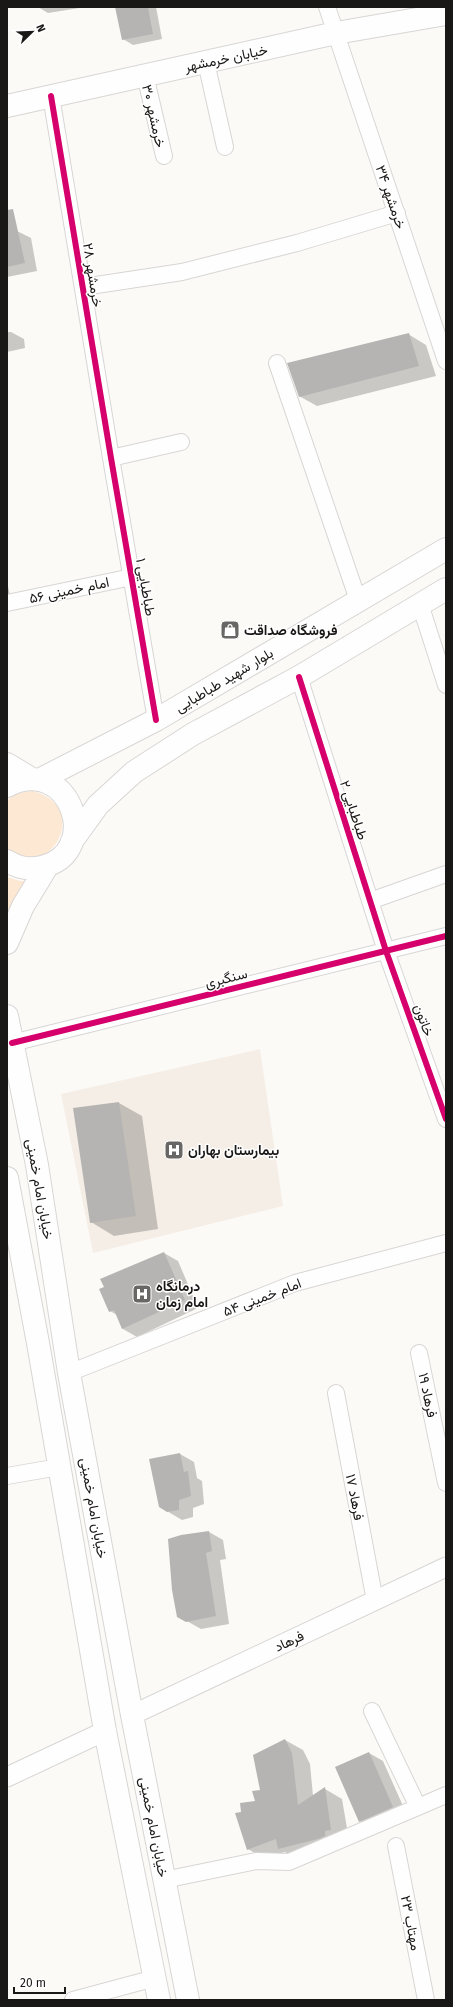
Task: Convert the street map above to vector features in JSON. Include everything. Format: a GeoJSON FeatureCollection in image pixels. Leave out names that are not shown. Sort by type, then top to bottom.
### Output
{"type":"FeatureCollection","features":[{"type":"Feature","properties":{"kind":"main road","name":"خیابان خرمشهر"},"geometry":{"type":"LineString","coordinates":[[7,106],[336,33],[446,14]]}},
{"type":"Feature","properties":{"kind":"main road","name":"بلوار شهید طباطبایی"},"geometry":{"type":"LineString","coordinates":[[7,786],[17,781],[35,779],[156,720],[446,548]]}},
{"type":"Feature","properties":{"kind":"main road"},"geometry":{"type":"LineString","coordinates":[[7,861],[21,868],[35,869],[58,860],[98,805],[134,772],[193,734],[299,677],[446,589]]}},
{"type":"Feature","properties":{"kind":"main road"},"geometry":{"type":"LineString","coordinates":[[7,764],[35,779],[54,785],[66,796],[73,810],[76,826],[72,841]]}},
{"type":"Feature","properties":{"kind":"main road"},"geometry":{"type":"LineString","coordinates":[[7,943],[23,906],[48,865]]}},
{"type":"Feature","properties":{"kind":"main road","name":"خیابان امام خمینی"},"geometry":{"type":"LineString","coordinates":[[7,1016],[36,1165],[69,1373],[132,1715],[188,2000]]}},
{"type":"Feature","properties":{"kind":"main road","name":"خیابان امام خمینی"},"geometry":{"type":"LineString","coordinates":[[7,1178],[59,1467],[104,1731],[159,2000]]}},
{"type":"Feature","properties":{"kind":"street","name":"خرمشهر ۳۴"},"geometry":{"type":"LineString","coordinates":[[327,7],[446,361]]}},
{"type":"Feature","properties":{"kind":"street"},"geometry":{"type":"LineString","coordinates":[[206,62],[225,147]]}},
{"type":"Feature","properties":{"kind":"street","name":"خرمشهر ۳۰"},"geometry":{"type":"LineString","coordinates":[[145,75],[164,156]]}},
{"type":"Feature","properties":{"kind":"street","name":"خرمشهر ۲۸"},"geometry":{"type":"LineString","coordinates":[[51,96],[111,458]]}},
{"type":"Feature","properties":{"kind":"street"},"geometry":{"type":"LineString","coordinates":[[83,287],[182,272],[297,243],[397,213]]}},
{"type":"Feature","properties":{"kind":"street"},"geometry":{"type":"LineString","coordinates":[[277,363],[358,600]]}},
{"type":"Feature","properties":{"kind":"street"},"geometry":{"type":"LineString","coordinates":[[111,458],[181,442]]}},
{"type":"Feature","properties":{"kind":"street","name":"طباطبایی ۱"},"geometry":{"type":"LineString","coordinates":[[111,458],[156,720]]}},
{"type":"Feature","properties":{"kind":"street","name":"امام خمینی ۵۶"},"geometry":{"type":"LineString","coordinates":[[7,603],[132,577]]}},
{"type":"Feature","properties":{"kind":"street"},"geometry":{"type":"LineString","coordinates":[[420,604],[446,685]]}},
{"type":"Feature","properties":{"kind":"street","name":"طباطبایی ۲"},"geometry":{"type":"LineString","coordinates":[[299,677],[386,951]]}},
{"type":"Feature","properties":{"kind":"street"},"geometry":{"type":"LineString","coordinates":[[370,901],[446,874]]}},
{"type":"Feature","properties":{"kind":"street","name":"سنگبری"},"geometry":{"type":"LineString","coordinates":[[12,1043],[446,936]]}},
{"type":"Feature","properties":{"kind":"street","name":"خاتون"},"geometry":{"type":"LineString","coordinates":[[386,951],[445,1113]]}},
{"type":"Feature","properties":{"kind":"street","name":"امام خمینی ۵۴"},"geometry":{"type":"LineString","coordinates":[[69,1373],[295,1283],[446,1243]]}},
{"type":"Feature","properties":{"kind":"street","name":"فرهاد ۱۹"},"geometry":{"type":"LineString","coordinates":[[419,1353],[446,1484]]}},
{"type":"Feature","properties":{"kind":"street","name":"فرهاد ۱۷"},"geometry":{"type":"LineString","coordinates":[[336,1393],[375,1601]]}},
{"type":"Feature","properties":{"kind":"street"},"geometry":{"type":"LineString","coordinates":[[7,1476],[59,1467]]}},
{"type":"Feature","properties":{"kind":"street","name":"فرهاد"},"geometry":{"type":"LineString","coordinates":[[132,1715],[446,1567]]}},
{"type":"Feature","properties":{"kind":"street"},"geometry":{"type":"LineString","coordinates":[[372,1711],[418,1807]]}},
{"type":"Feature","properties":{"kind":"street"},"geometry":{"type":"LineString","coordinates":[[7,1777],[104,1731]]}},
{"type":"Feature","properties":{"kind":"street"},"geometry":{"type":"LineString","coordinates":[[164,1880],[256,1861],[289,1862],[446,1795]]}},
{"type":"Feature","properties":{"kind":"street","name":"مهتاب ۲۳"},"geometry":{"type":"LineString","coordinates":[[396,1846],[426,2000]]}},
{"type":"Feature","properties":{"kind":"street"},"geometry":{"type":"LineString","coordinates":[[73,2000],[154,1978]]}},
{"type":"Feature","properties":{"kind":"shaded area"},"geometry":{"type":"Polygon","coordinates":[[[32,791],[50,799],[60,812],[62,826],[58,839],[50,851],[37,857],[23,857],[7,848],[7,801],[18,794],[32,791]]]}},
{"type":"Feature","properties":{"kind":"shaded area"},"geometry":{"type":"Polygon","coordinates":[[[7,877],[20,881],[32,881],[7,923],[7,877]]]}},
{"type":"Feature","properties":{"kind":"shaded area","name":"بیمارستان بهاران"},"geometry":{"type":"Polygon","coordinates":[[[260,1049],[283,1206],[93,1253],[61,1094],[260,1049]]]}},
{"type":"Feature","properties":{"kind":"building"},"geometry":{"type":"Polygon","coordinates":[[[115,7],[148,7],[153,34],[122,40],[115,7]]]}},
{"type":"Feature","properties":{"kind":"building"},"geometry":{"type":"Polygon","coordinates":[[[13,209],[25,263],[7,267],[7,210],[13,209]]]}},
{"type":"Feature","properties":{"kind":"building"},"geometry":{"type":"Polygon","coordinates":[[[409,333],[419,366],[299,397],[287,363],[409,333]]]}},
{"type":"Feature","properties":{"kind":"building"},"geometry":{"type":"Polygon","coordinates":[[[119,1102],[136,1216],[90,1223],[73,1108],[119,1102]]]}},
{"type":"Feature","properties":{"kind":"building","name":"درمانگاه امام زمان"},"geometry":{"type":"Polygon","coordinates":[[[164,1252],[185,1300],[122,1329],[114,1310],[109,1312],[99,1289],[104,1287],[100,1279],[164,1252]]]}},
{"type":"Feature","properties":{"kind":"building"},"geometry":{"type":"Polygon","coordinates":[[[180,1453],[184,1472],[188,1471],[191,1496],[179,1500],[179,1510],[167,1512],[159,1507],[149,1459],[180,1453]]]}},
{"type":"Feature","properties":{"kind":"building"},"geometry":{"type":"Polygon","coordinates":[[[209,1531],[212,1551],[206,1553],[216,1616],[186,1622],[177,1617],[172,1590],[168,1539],[181,1535],[209,1531]]]}},
{"type":"Feature","properties":{"kind":"building"},"geometry":{"type":"Polygon","coordinates":[[[285,1739],[292,1753],[298,1805],[325,1787],[331,1830],[325,1831],[325,1836],[318,1839],[278,1849],[276,1839],[247,1850],[235,1813],[241,1812],[240,1803],[255,1801],[252,1791],[260,1790],[253,1755],[285,1739]]]}},
{"type":"Feature","properties":{"kind":"building"},"geometry":{"type":"Polygon","coordinates":[[[369,1752],[393,1807],[359,1822],[335,1767],[369,1752]]]}},
{"type":"Feature","properties":{"kind":"cycle path"},"geometry":{"type":"LineString","coordinates":[[51,96],[156,720]]}},
{"type":"Feature","properties":{"kind":"cycle path"},"geometry":{"type":"LineString","coordinates":[[299,677],[386,951],[446,1119]]}},
{"type":"Feature","properties":{"kind":"cycle path"},"geometry":{"type":"LineString","coordinates":[[12,1043],[446,936]]}},
{"type":"Feature","properties":{"kind":"place","name":"فروشگاه صداقت"},"geometry":{"type":"Point","coordinates":[230,630]}},
{"type":"Feature","properties":{"kind":"place","name":"بیمارستان بهاران"},"geometry":{"type":"Point","coordinates":[174,1150]}},
{"type":"Feature","properties":{"kind":"place","name":"درمانگاه امام زمان"},"geometry":{"type":"Point","coordinates":[142,1294]}}]}
